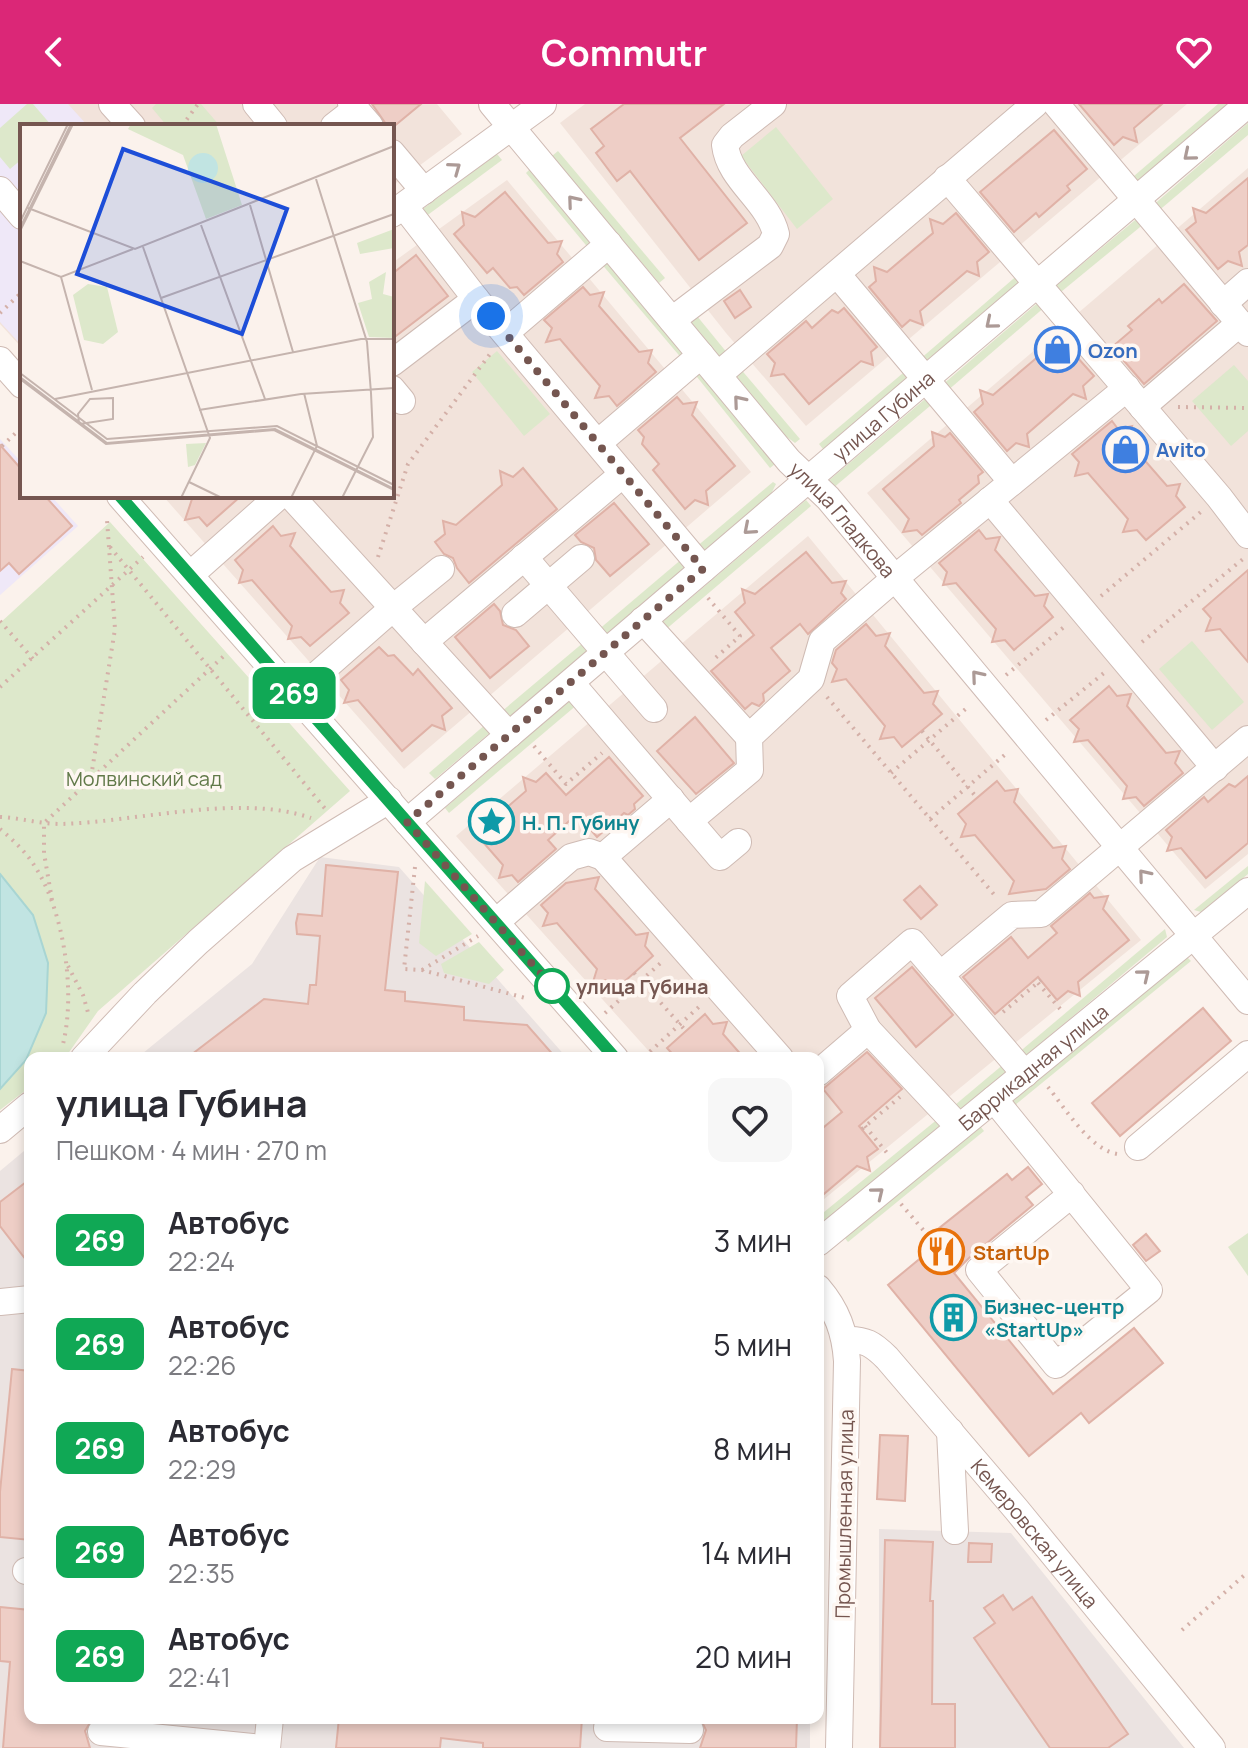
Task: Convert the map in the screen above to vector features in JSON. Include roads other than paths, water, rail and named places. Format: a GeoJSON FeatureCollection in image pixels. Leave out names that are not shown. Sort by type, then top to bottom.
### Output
{"type":"FeatureCollection","features":[{"type":"Feature","properties":{"kind":"street"},"geometry":{"type":"LineString","coordinates":[[112,104],[130,124]]}},
{"type":"Feature","properties":{"kind":"street"},"geometry":{"type":"LineString","coordinates":[[256,104],[272,124]]}},
{"type":"Feature","properties":{"kind":"street","name":"улица Гладкова"},"geometry":{"type":"LineString","coordinates":[[492,104],[789,461],[828,498],[1248,1001]]}},
{"type":"Feature","properties":{"kind":"street"},"geometry":{"type":"LineString","coordinates":[[407,204],[543,104]]}},
{"type":"Feature","properties":{"kind":"street"},"geometry":{"type":"LineString","coordinates":[[672,320],[770,246],[776,234],[773,219],[727,159],[725,145],[773,104]]}},
{"type":"Feature","properties":{"kind":"street"},"geometry":{"type":"LineString","coordinates":[[598,443],[837,274],[1035,104]]}},
{"type":"Feature","properties":{"kind":"street"},"geometry":{"type":"LineString","coordinates":[[1056,104],[1237,320]]}},
{"type":"Feature","properties":{"kind":"street","name":"улица Губина"},"geometry":{"type":"LineString","coordinates":[[407,822],[1248,104]]}},
{"type":"Feature","properties":{"kind":"street"},"geometry":{"type":"LineString","coordinates":[[338,124],[359,113]]}},
{"type":"Feature","properties":{"kind":"street"},"geometry":{"type":"LineString","coordinates":[[394,160],[407,204],[476,299],[703,569]]}},
{"type":"Feature","properties":{"kind":"street"},"geometry":{"type":"LineString","coordinates":[[947,178],[1248,535]]}},
{"type":"Feature","properties":{"kind":"street"},"geometry":{"type":"LineString","coordinates":[[0,190],[20,214]]}},
{"type":"Feature","properties":{"kind":"street"},"geometry":{"type":"LineString","coordinates":[[505,333],[609,244]]}},
{"type":"Feature","properties":{"kind":"street"},"geometry":{"type":"LineString","coordinates":[[837,274],[1012,482]]}},
{"type":"Feature","properties":{"kind":"street"},"geometry":{"type":"LineString","coordinates":[[749,737],[811,679],[822,641],[1012,482],[1134,398],[1237,320],[1248,282]]}},
{"type":"Feature","properties":{"kind":"street"},"geometry":{"type":"LineString","coordinates":[[394,361],[476,299]]}},
{"type":"Feature","properties":{"kind":"street"},"geometry":{"type":"LineString","coordinates":[[0,360],[20,383]]}},
{"type":"Feature","properties":{"kind":"street"},"geometry":{"type":"LineString","coordinates":[[424,642],[623,474]]}},
{"type":"Feature","properties":{"kind":"street"},"geometry":{"type":"LineString","coordinates":[[190,575],[277,498]]}},
{"type":"Feature","properties":{"kind":"street"},"geometry":{"type":"LineString","coordinates":[[293,498],[509,735]]}},
{"type":"Feature","properties":{"kind":"street"},"geometry":{"type":"LineString","coordinates":[[990,500],[1215,768]]}},
{"type":"Feature","properties":{"kind":"street"},"geometry":{"type":"LineString","coordinates":[[113,502],[190,575],[389,800],[488,928],[609,1052]]}},
{"type":"Feature","properties":{"kind":"street"},"geometry":{"type":"LineString","coordinates":[[524,557],[654,709]]}},
{"type":"Feature","properties":{"kind":"street"},"geometry":{"type":"LineString","coordinates":[[515,614],[581,558]]}},
{"type":"Feature","properties":{"kind":"street"},"geometry":{"type":"LineString","coordinates":[[295,694],[441,569]]}},
{"type":"Feature","properties":{"kind":"street"},"geometry":{"type":"LineString","coordinates":[[643,620],[749,737],[750,770],[689,821]]}},
{"type":"Feature","properties":{"kind":"street"},"geometry":{"type":"LineString","coordinates":[[571,683],[720,857],[738,842]]}},
{"type":"Feature","properties":{"kind":"street"},"geometry":{"type":"LineString","coordinates":[[940,975],[1012,915],[1041,914],[1215,768],[1246,746]]}},
{"type":"Feature","properties":{"kind":"street"},"geometry":{"type":"LineString","coordinates":[[603,857],[671,799]]}},
{"type":"Feature","properties":{"kind":"street"},"geometry":{"type":"LineString","coordinates":[[81,1050],[292,859],[389,800]]}},
{"type":"Feature","properties":{"kind":"street"},"geometry":{"type":"LineString","coordinates":[[488,928],[571,857],[589,852],[603,857],[775,1052]]}},
{"type":"Feature","properties":{"kind":"street","name":"Баррикадная улица"},"geometry":{"type":"LineString","coordinates":[[824,1238],[994,1099],[1035,1080],[1193,936],[1248,891]]}},
{"type":"Feature","properties":{"kind":"street"},"geometry":{"type":"LineString","coordinates":[[959,1127],[868,1030],[850,996],[912,942],[1035,1080]]}},
{"type":"Feature","properties":{"kind":"street"},"geometry":{"type":"LineString","coordinates":[[824,1068],[868,1030]]}},
{"type":"Feature","properties":{"kind":"street"},"geometry":{"type":"LineString","coordinates":[[1138,1147],[1248,1054]]}},
{"type":"Feature","properties":{"kind":"street"},"geometry":{"type":"LineString","coordinates":[[994,1099],[1072,1194],[1149,1290],[1056,1365],[979,1270],[1072,1194]]}},
{"type":"Feature","properties":{"kind":"street"},"geometry":{"type":"LineString","coordinates":[[0,1130],[24,1110]]}},
{"type":"Feature","properties":{"kind":"street","name":"Промышленная улица"},"geometry":{"type":"LineString","coordinates":[[824,1297],[839,1318],[846,1340],[839,1748]]}},
{"type":"Feature","properties":{"kind":"street"},"geometry":{"type":"LineString","coordinates":[[0,1302],[24,1300]]}},
{"type":"Feature","properties":{"kind":"street","name":"Кемеровская улица"},"geometry":{"type":"LineString","coordinates":[[846,1340],[860,1339],[874,1345],[950,1431],[1212,1748]]}},
{"type":"Feature","properties":{"kind":"street"},"geometry":{"type":"LineString","coordinates":[[950,1431],[955,1531]]}},
{"type":"Feature","properties":{"kind":"street"},"geometry":{"type":"LineString","coordinates":[[101,1733],[264,1748],[269,1724]]}},
{"type":"Feature","properties":{"kind":"street"},"geometry":{"type":"LineString","coordinates":[[607,1731],[690,1730]]}},
{"type":"Feature","properties":{"kind":"water"},"geometry":{"type":"Polygon","coordinates":[[[0,874],[33,915],[48,963],[46,1013],[29,1052],[24,1052],[24,1062],[0,1089],[0,874]]]}},
{"type":"Feature","properties":{"kind":"place","name":"Ozon"},"geometry":{"type":"Point","coordinates":[1057,350]}},
{"type":"Feature","properties":{"kind":"place","name":"Avito"},"geometry":{"type":"Point","coordinates":[1125,449]}},
{"type":"Feature","properties":{"kind":"place","name":"Н. П. Губину"},"geometry":{"type":"Point","coordinates":[491,822]}},
{"type":"Feature","properties":{"kind":"place","name":"улица Губина"},"geometry":{"type":"Point","coordinates":[552,986]}},
{"type":"Feature","properties":{"kind":"place","name":"StartUp"},"geometry":{"type":"Point","coordinates":[942,1252]}},
{"type":"Feature","properties":{"kind":"place","name":"Бизнес-центр «StartUp»"},"geometry":{"type":"Point","coordinates":[953,1318]}},
{"type":"Feature","properties":{"kind":"park label","name":"Молвинский сад"},"geometry":{"type":"Point","coordinates":[144,778]}}]}
